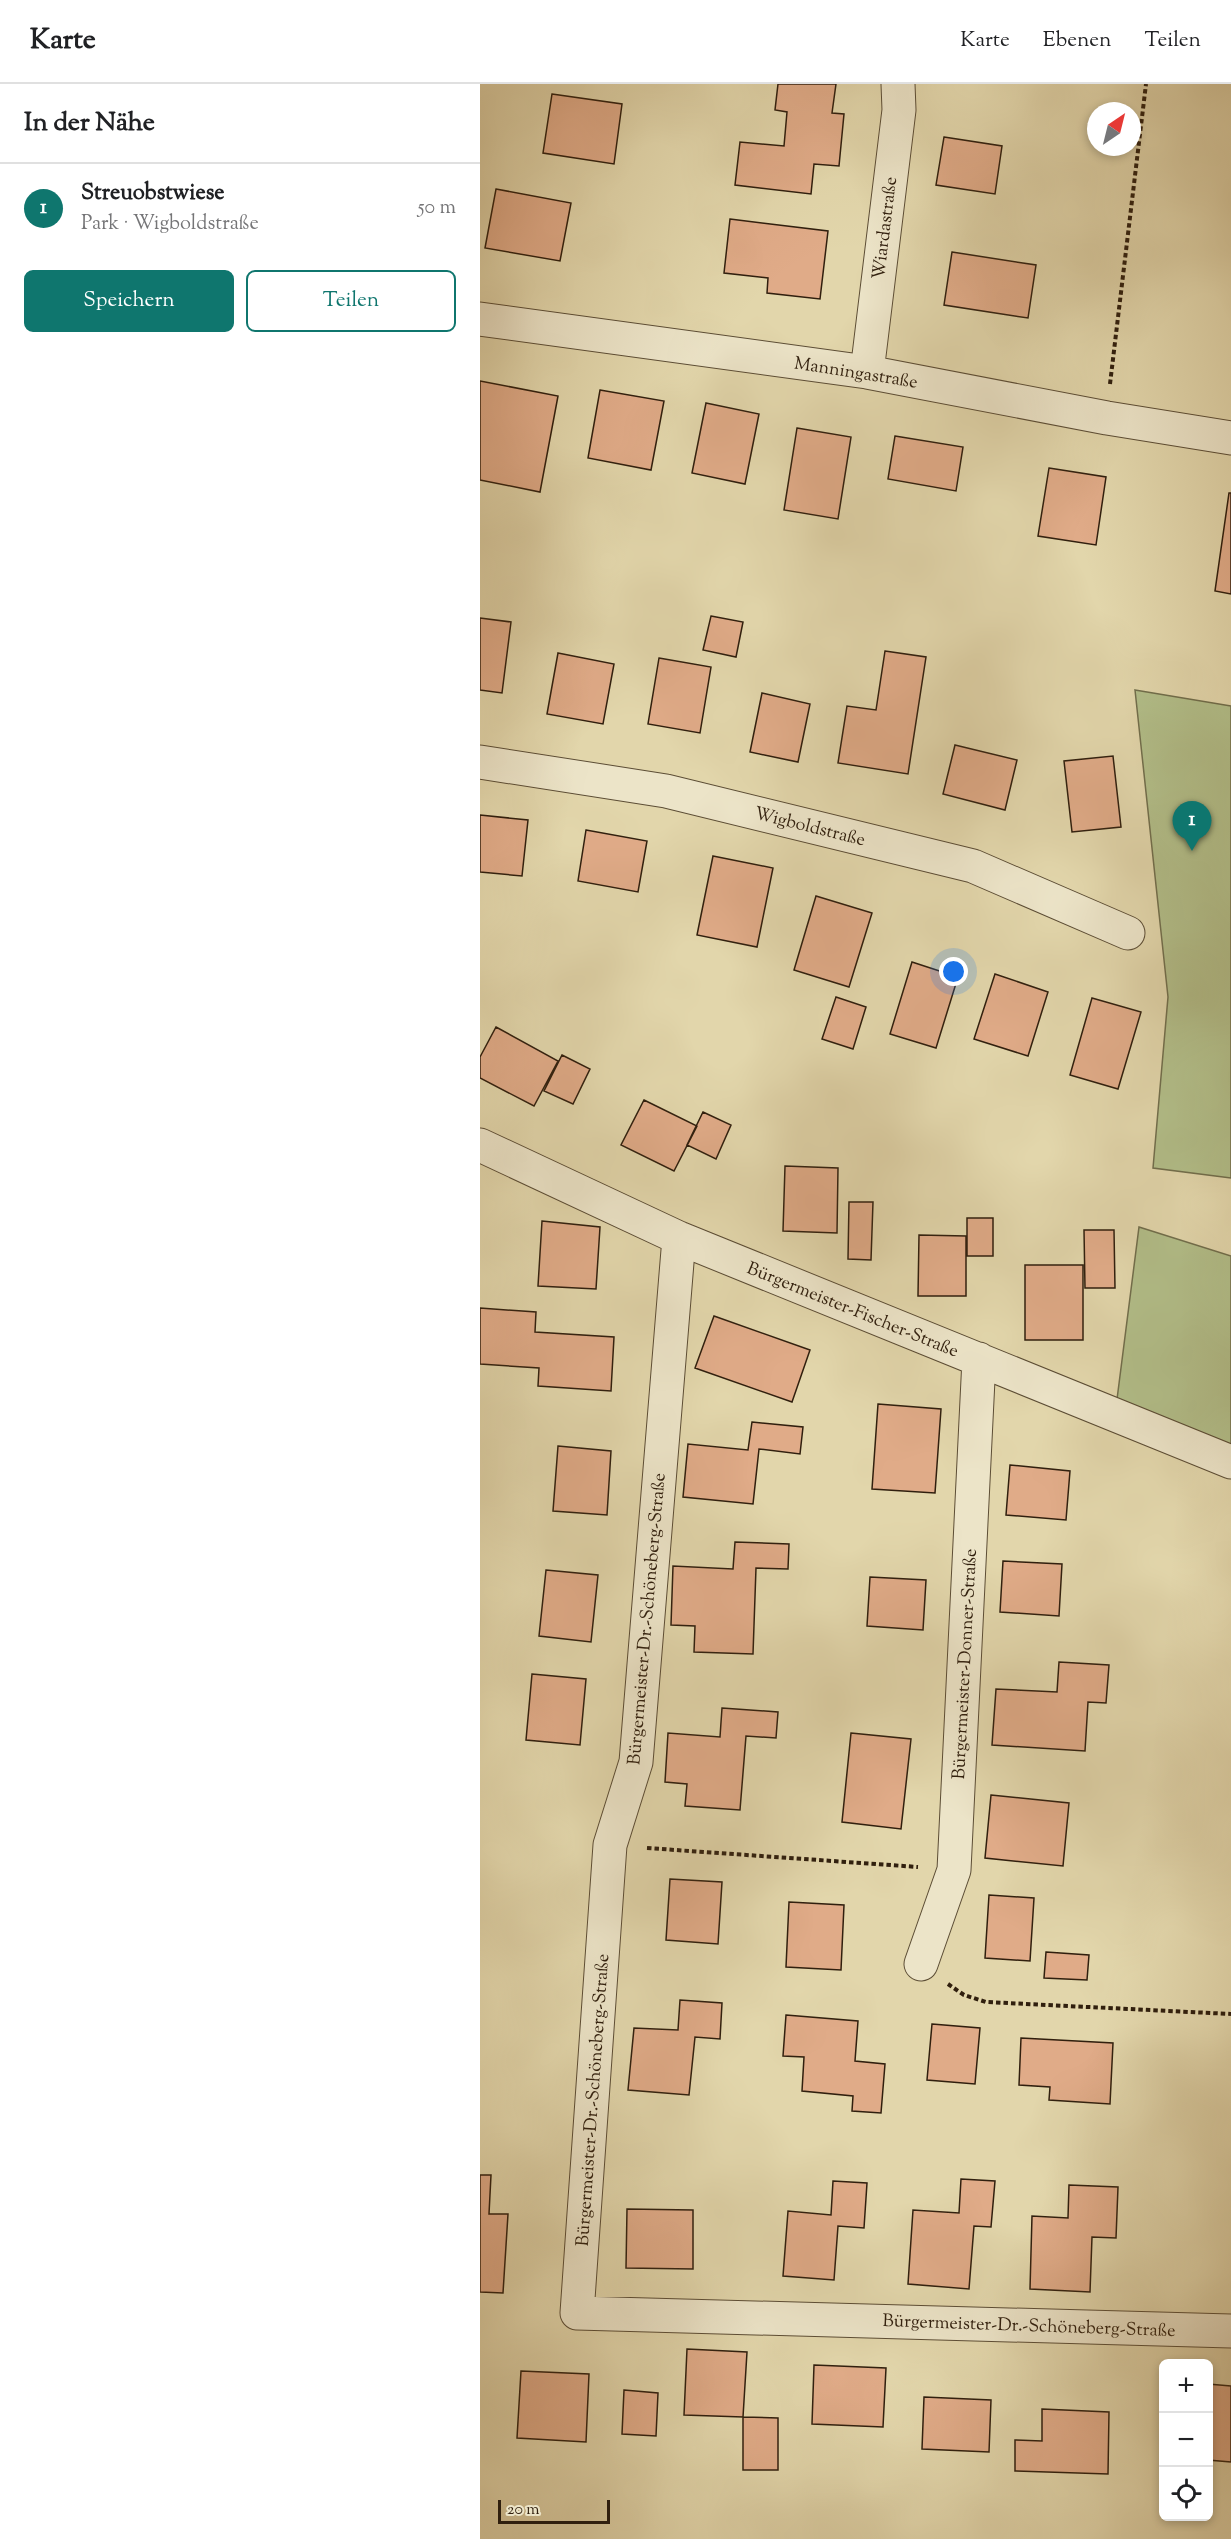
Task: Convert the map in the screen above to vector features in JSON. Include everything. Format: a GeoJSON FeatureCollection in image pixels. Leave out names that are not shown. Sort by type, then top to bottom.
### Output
{"type":"FeatureCollection","features":[{"type":"Feature","properties":{"kind":"street","name":"Wiardastraße"},"geometry":{"type":"LineString","coordinates":[[867,372],[899,110],[898,84]]}},
{"type":"Feature","properties":{"kind":"street","name":"Manningastraße"},"geometry":{"type":"LineString","coordinates":[[480,320],[867,372],[1107,418],[1231,438]]}},
{"type":"Feature","properties":{"kind":"street","name":"Wigboldstraße"},"geometry":{"type":"LineString","coordinates":[[480,762],[666,791],[973,866],[1128,933]]}},
{"type":"Feature","properties":{"kind":"street","name":"Bürgermeister-Fischer-Straße"},"geometry":{"type":"LineString","coordinates":[[480,1145],[679,1238],[1231,1462]]}},
{"type":"Feature","properties":{"kind":"street","name":"Bürgermeister-Dr.-Schöneberg-Straße"},"geometry":{"type":"LineString","coordinates":[[679,1238],[636,1762],[610,1845],[577,2313],[1231,2331]]}},
{"type":"Feature","properties":{"kind":"street","name":"Bürgermeister-Donner-Straße"},"geometry":{"type":"LineString","coordinates":[[921,1964],[954,1870],[979,1359]]}},
{"type":"Feature","properties":{"kind":"path"},"geometry":{"type":"LineString","coordinates":[[1107,418],[1146,84]]}},
{"type":"Feature","properties":{"kind":"path"},"geometry":{"type":"LineString","coordinates":[[610,1845],[954,1870]]}},
{"type":"Feature","properties":{"kind":"path"},"geometry":{"type":"LineString","coordinates":[[921,1964],[964,1995],[986,2002],[1231,2014]]}},
{"type":"Feature","properties":{"kind":"green space"},"geometry":{"type":"Polygon","coordinates":[[[1135,690],[1231,706],[1231,1178],[1153,1168],[1168,997],[1135,690]]]}},
{"type":"Feature","properties":{"kind":"green space"},"geometry":{"type":"Polygon","coordinates":[[[1139,1227],[1231,1256],[1231,1462],[1115,1415],[1139,1227]]]}},
{"type":"Feature","properties":{"kind":"building"},"geometry":{"type":"Polygon","coordinates":[[[778,84],[836,84],[832,113],[844,114],[839,166],[814,164],[811,194],[735,185],[740,142],[784,146],[787,112],[775,110],[778,84]]]}},
{"type":"Feature","properties":{"kind":"building"},"geometry":{"type":"Polygon","coordinates":[[[552,94],[622,104],[614,164],[543,153],[552,94]]]}},
{"type":"Feature","properties":{"kind":"building"},"geometry":{"type":"Polygon","coordinates":[[[944,137],[1002,146],[995,194],[936,185],[944,137]]]}},
{"type":"Feature","properties":{"kind":"building"},"geometry":{"type":"Polygon","coordinates":[[[496,189],[571,203],[560,261],[485,248],[496,189]]]}},
{"type":"Feature","properties":{"kind":"building"},"geometry":{"type":"Polygon","coordinates":[[[730,219],[828,231],[820,299],[767,293],[768,278],[724,273],[730,219]]]}},
{"type":"Feature","properties":{"kind":"building"},"geometry":{"type":"Polygon","coordinates":[[[952,252],[1036,265],[1028,318],[944,305],[952,252]]]}},
{"type":"Feature","properties":{"kind":"building"},"geometry":{"type":"Polygon","coordinates":[[[480,381],[558,396],[540,492],[480,480],[480,381]]]}},
{"type":"Feature","properties":{"kind":"building"},"geometry":{"type":"Polygon","coordinates":[[[600,390],[664,401],[651,470],[588,458],[600,390]]]}},
{"type":"Feature","properties":{"kind":"building"},"geometry":{"type":"Polygon","coordinates":[[[706,403],[759,414],[745,484],[692,473],[706,403]]]}},
{"type":"Feature","properties":{"kind":"building"},"geometry":{"type":"Polygon","coordinates":[[[797,428],[851,437],[838,519],[784,510],[797,428]]]}},
{"type":"Feature","properties":{"kind":"building"},"geometry":{"type":"Polygon","coordinates":[[[895,436],[963,447],[956,491],[888,479],[895,436]]]}},
{"type":"Feature","properties":{"kind":"building"},"geometry":{"type":"Polygon","coordinates":[[[1049,468],[1106,477],[1096,545],[1038,536],[1049,468]]]}},
{"type":"Feature","properties":{"kind":"building"},"geometry":{"type":"Polygon","coordinates":[[[1229,493],[1231,493],[1231,594],[1215,591],[1229,493]]]}},
{"type":"Feature","properties":{"kind":"building"},"geometry":{"type":"Polygon","coordinates":[[[711,616],[743,622],[736,657],[703,650],[711,616]]]}},
{"type":"Feature","properties":{"kind":"building"},"geometry":{"type":"Polygon","coordinates":[[[480,618],[511,622],[502,693],[480,690],[480,618]]]}},
{"type":"Feature","properties":{"kind":"building"},"geometry":{"type":"Polygon","coordinates":[[[885,651],[926,657],[908,774],[838,763],[847,706],[876,710],[885,651]]]}},
{"type":"Feature","properties":{"kind":"building"},"geometry":{"type":"Polygon","coordinates":[[[558,653],[614,664],[603,724],[547,714],[558,653]]]}},
{"type":"Feature","properties":{"kind":"building"},"geometry":{"type":"Polygon","coordinates":[[[659,658],[711,667],[700,733],[648,724],[659,658]]]}},
{"type":"Feature","properties":{"kind":"building"},"geometry":{"type":"Polygon","coordinates":[[[762,693],[810,704],[798,762],[750,752],[762,693]]]}},
{"type":"Feature","properties":{"kind":"building"},"geometry":{"type":"Polygon","coordinates":[[[955,745],[1017,760],[1005,810],[943,794],[955,745]]]}},
{"type":"Feature","properties":{"kind":"building"},"geometry":{"type":"Polygon","coordinates":[[[1113,756],[1121,827],[1072,832],[1064,761],[1113,756]]]}},
{"type":"Feature","properties":{"kind":"building"},"geometry":{"type":"Polygon","coordinates":[[[480,815],[528,820],[522,876],[480,872],[480,815]]]}},
{"type":"Feature","properties":{"kind":"building"},"geometry":{"type":"Polygon","coordinates":[[[586,830],[647,841],[638,892],[578,881],[586,830]]]}},
{"type":"Feature","properties":{"kind":"building"},"geometry":{"type":"Polygon","coordinates":[[[713,856],[773,868],[757,947],[697,935],[713,856]]]}},
{"type":"Feature","properties":{"kind":"building"},"geometry":{"type":"Polygon","coordinates":[[[816,896],[872,913],[849,987],[794,970],[816,896]]]}},
{"type":"Feature","properties":{"kind":"building"},"geometry":{"type":"Polygon","coordinates":[[[912,962],[958,977],[936,1048],[890,1034],[912,962]]]}},
{"type":"Feature","properties":{"kind":"building"},"geometry":{"type":"Polygon","coordinates":[[[995,974],[1048,992],[1028,1056],[974,1039],[995,974]]]}},
{"type":"Feature","properties":{"kind":"building"},"geometry":{"type":"Polygon","coordinates":[[[836,997],[866,1007],[853,1049],[822,1039],[836,997]]]}},
{"type":"Feature","properties":{"kind":"building"},"geometry":{"type":"Polygon","coordinates":[[[1092,998],[1141,1012],[1118,1089],[1070,1075],[1092,998]]]}},
{"type":"Feature","properties":{"kind":"building"},"geometry":{"type":"Polygon","coordinates":[[[496,1027],[558,1061],[534,1106],[480,1078],[480,1057],[496,1027]]]}},
{"type":"Feature","properties":{"kind":"building"},"geometry":{"type":"Polygon","coordinates":[[[562,1055],[590,1069],[573,1104],[544,1091],[562,1055]]]}},
{"type":"Feature","properties":{"kind":"building"},"geometry":{"type":"Polygon","coordinates":[[[644,1100],[697,1126],[674,1171],[621,1145],[644,1100]]]}},
{"type":"Feature","properties":{"kind":"building"},"geometry":{"type":"Polygon","coordinates":[[[703,1112],[731,1125],[716,1159],[687,1145],[703,1112]]]}},
{"type":"Feature","properties":{"kind":"building"},"geometry":{"type":"Polygon","coordinates":[[[785,1166],[838,1168],[837,1233],[783,1231],[785,1166]]]}},
{"type":"Feature","properties":{"kind":"building"},"geometry":{"type":"Polygon","coordinates":[[[849,1202],[873,1202],[871,1260],[848,1259],[849,1202]]]}},
{"type":"Feature","properties":{"kind":"building"},"geometry":{"type":"Polygon","coordinates":[[[967,1218],[993,1218],[993,1256],[967,1256],[967,1218]]]}},
{"type":"Feature","properties":{"kind":"building"},"geometry":{"type":"Polygon","coordinates":[[[542,1221],[600,1227],[596,1289],[538,1286],[542,1221]]]}},
{"type":"Feature","properties":{"kind":"building"},"geometry":{"type":"Polygon","coordinates":[[[1084,1230],[1114,1230],[1115,1288],[1085,1288],[1084,1230]]]}},
{"type":"Feature","properties":{"kind":"building"},"geometry":{"type":"Polygon","coordinates":[[[919,1235],[966,1236],[966,1296],[918,1296],[919,1235]]]}},
{"type":"Feature","properties":{"kind":"building"},"geometry":{"type":"Polygon","coordinates":[[[1025,1265],[1083,1265],[1083,1340],[1025,1340],[1025,1265]]]}},
{"type":"Feature","properties":{"kind":"building"},"geometry":{"type":"Polygon","coordinates":[[[480,1308],[536,1312],[535,1332],[614,1337],[611,1391],[538,1386],[539,1368],[480,1364],[480,1308]]]}},
{"type":"Feature","properties":{"kind":"building"},"geometry":{"type":"Polygon","coordinates":[[[714,1316],[810,1350],[792,1402],[695,1368],[714,1316]]]}},
{"type":"Feature","properties":{"kind":"building"},"geometry":{"type":"Polygon","coordinates":[[[878,1404],[941,1409],[935,1493],[872,1489],[878,1404]]]}},
{"type":"Feature","properties":{"kind":"building"},"geometry":{"type":"Polygon","coordinates":[[[752,1422],[803,1427],[800,1454],[759,1449],[753,1504],[683,1497],[688,1444],[748,1450],[752,1422]]]}},
{"type":"Feature","properties":{"kind":"building"},"geometry":{"type":"Polygon","coordinates":[[[558,1446],[611,1451],[607,1515],[553,1511],[558,1446]]]}},
{"type":"Feature","properties":{"kind":"building"},"geometry":{"type":"Polygon","coordinates":[[[1010,1465],[1070,1471],[1066,1520],[1006,1515],[1010,1465]]]}},
{"type":"Feature","properties":{"kind":"building"},"geometry":{"type":"Polygon","coordinates":[[[735,1542],[789,1544],[788,1569],[756,1568],[753,1654],[694,1652],[695,1626],[671,1625],[673,1566],[733,1569],[735,1542]]]}},
{"type":"Feature","properties":{"kind":"building"},"geometry":{"type":"Polygon","coordinates":[[[1003,1561],[1062,1564],[1059,1616],[1000,1612],[1003,1561]]]}},
{"type":"Feature","properties":{"kind":"building"},"geometry":{"type":"Polygon","coordinates":[[[546,1570],[598,1575],[591,1642],[539,1636],[546,1570]]]}},
{"type":"Feature","properties":{"kind":"building"},"geometry":{"type":"Polygon","coordinates":[[[870,1577],[926,1580],[923,1630],[867,1626],[870,1577]]]}},
{"type":"Feature","properties":{"kind":"building"},"geometry":{"type":"Polygon","coordinates":[[[1059,1662],[1109,1665],[1106,1703],[1088,1702],[1085,1751],[992,1745],[996,1689],[1057,1692],[1059,1662]]]}},
{"type":"Feature","properties":{"kind":"building"},"geometry":{"type":"Polygon","coordinates":[[[532,1674],[586,1679],[580,1745],[526,1740],[532,1674]]]}},
{"type":"Feature","properties":{"kind":"building"},"geometry":{"type":"Polygon","coordinates":[[[722,1708],[778,1712],[776,1738],[746,1736],[740,1810],[685,1806],[687,1784],[665,1782],[668,1733],[720,1737],[722,1708]]]}},
{"type":"Feature","properties":{"kind":"building"},"geometry":{"type":"Polygon","coordinates":[[[851,1733],[911,1739],[901,1829],[842,1822],[851,1733]]]}},
{"type":"Feature","properties":{"kind":"building"},"geometry":{"type":"Polygon","coordinates":[[[991,1795],[1069,1803],[1063,1866],[985,1858],[991,1795]]]}},
{"type":"Feature","properties":{"kind":"building"},"geometry":{"type":"Polygon","coordinates":[[[670,1879],[722,1882],[718,1944],[666,1940],[670,1879]]]}},
{"type":"Feature","properties":{"kind":"building"},"geometry":{"type":"Polygon","coordinates":[[[989,1895],[1034,1898],[1030,1961],[985,1958],[989,1895]]]}},
{"type":"Feature","properties":{"kind":"building"},"geometry":{"type":"Polygon","coordinates":[[[789,1902],[844,1905],[841,1970],[786,1967],[789,1902]]]}},
{"type":"Feature","properties":{"kind":"building"},"geometry":{"type":"Polygon","coordinates":[[[1046,1952],[1089,1955],[1087,1980],[1044,1978],[1046,1952]]]}},
{"type":"Feature","properties":{"kind":"building"},"geometry":{"type":"Polygon","coordinates":[[[680,2000],[722,2003],[720,2039],[695,2037],[689,2095],[628,2090],[634,2028],[678,2030],[680,2000]]]}},
{"type":"Feature","properties":{"kind":"building"},"geometry":{"type":"Polygon","coordinates":[[[786,2015],[858,2021],[855,2061],[885,2064],[881,2113],[852,2111],[853,2096],[802,2091],[804,2057],[783,2056],[786,2015]]]}},
{"type":"Feature","properties":{"kind":"building"},"geometry":{"type":"Polygon","coordinates":[[[932,2024],[980,2028],[975,2084],[927,2080],[932,2024]]]}},
{"type":"Feature","properties":{"kind":"building"},"geometry":{"type":"Polygon","coordinates":[[[1021,2038],[1113,2043],[1110,2104],[1049,2100],[1050,2087],[1019,2085],[1021,2038]]]}},
{"type":"Feature","properties":{"kind":"building"},"geometry":{"type":"Polygon","coordinates":[[[480,2175],[491,2175],[489,2214],[508,2214],[503,2293],[480,2292],[480,2175]]]}},
{"type":"Feature","properties":{"kind":"building"},"geometry":{"type":"Polygon","coordinates":[[[961,2179],[995,2181],[991,2227],[974,2226],[969,2289],[908,2284],[913,2210],[959,2213],[961,2179]]]}},
{"type":"Feature","properties":{"kind":"building"},"geometry":{"type":"Polygon","coordinates":[[[833,2181],[867,2183],[864,2228],[838,2226],[834,2280],[783,2276],[788,2211],[831,2215],[833,2181]]]}},
{"type":"Feature","properties":{"kind":"building"},"geometry":{"type":"Polygon","coordinates":[[[1069,2185],[1118,2187],[1116,2238],[1092,2237],[1090,2292],[1030,2289],[1032,2216],[1068,2218],[1069,2185]]]}},
{"type":"Feature","properties":{"kind":"building"},"geometry":{"type":"Polygon","coordinates":[[[627,2209],[693,2210],[693,2269],[626,2268],[627,2209]]]}},
{"type":"Feature","properties":{"kind":"building"},"geometry":{"type":"Polygon","coordinates":[[[687,2349],[747,2352],[743,2417],[684,2415],[687,2349]]]}},
{"type":"Feature","properties":{"kind":"building"},"geometry":{"type":"Polygon","coordinates":[[[814,2365],[886,2368],[883,2427],[812,2424],[814,2365]]]}},
{"type":"Feature","properties":{"kind":"building"},"geometry":{"type":"Polygon","coordinates":[[[521,2371],[589,2374],[586,2442],[517,2438],[521,2371]]]}},
{"type":"Feature","properties":{"kind":"building"},"geometry":{"type":"Polygon","coordinates":[[[1213,2384],[1231,2386],[1231,2462],[1213,2460],[1213,2384]]]}},
{"type":"Feature","properties":{"kind":"building"},"geometry":{"type":"Polygon","coordinates":[[[624,2390],[658,2393],[656,2436],[622,2434],[624,2390]]]}},
{"type":"Feature","properties":{"kind":"building"},"geometry":{"type":"Polygon","coordinates":[[[924,2397],[991,2400],[989,2452],[922,2449],[924,2397]]]}},
{"type":"Feature","properties":{"kind":"building"},"geometry":{"type":"Polygon","coordinates":[[[1042,2409],[1109,2412],[1108,2474],[1015,2471],[1015,2440],[1042,2441],[1042,2409]]]}},
{"type":"Feature","properties":{"kind":"building"},"geometry":{"type":"Polygon","coordinates":[[[743,2417],[778,2418],[778,2470],[743,2470],[743,2417]]]}},
{"type":"Feature","properties":{"kind":"place","name":"Streuobstwiese"},"geometry":{"type":"Point","coordinates":[1192,851]}}]}
